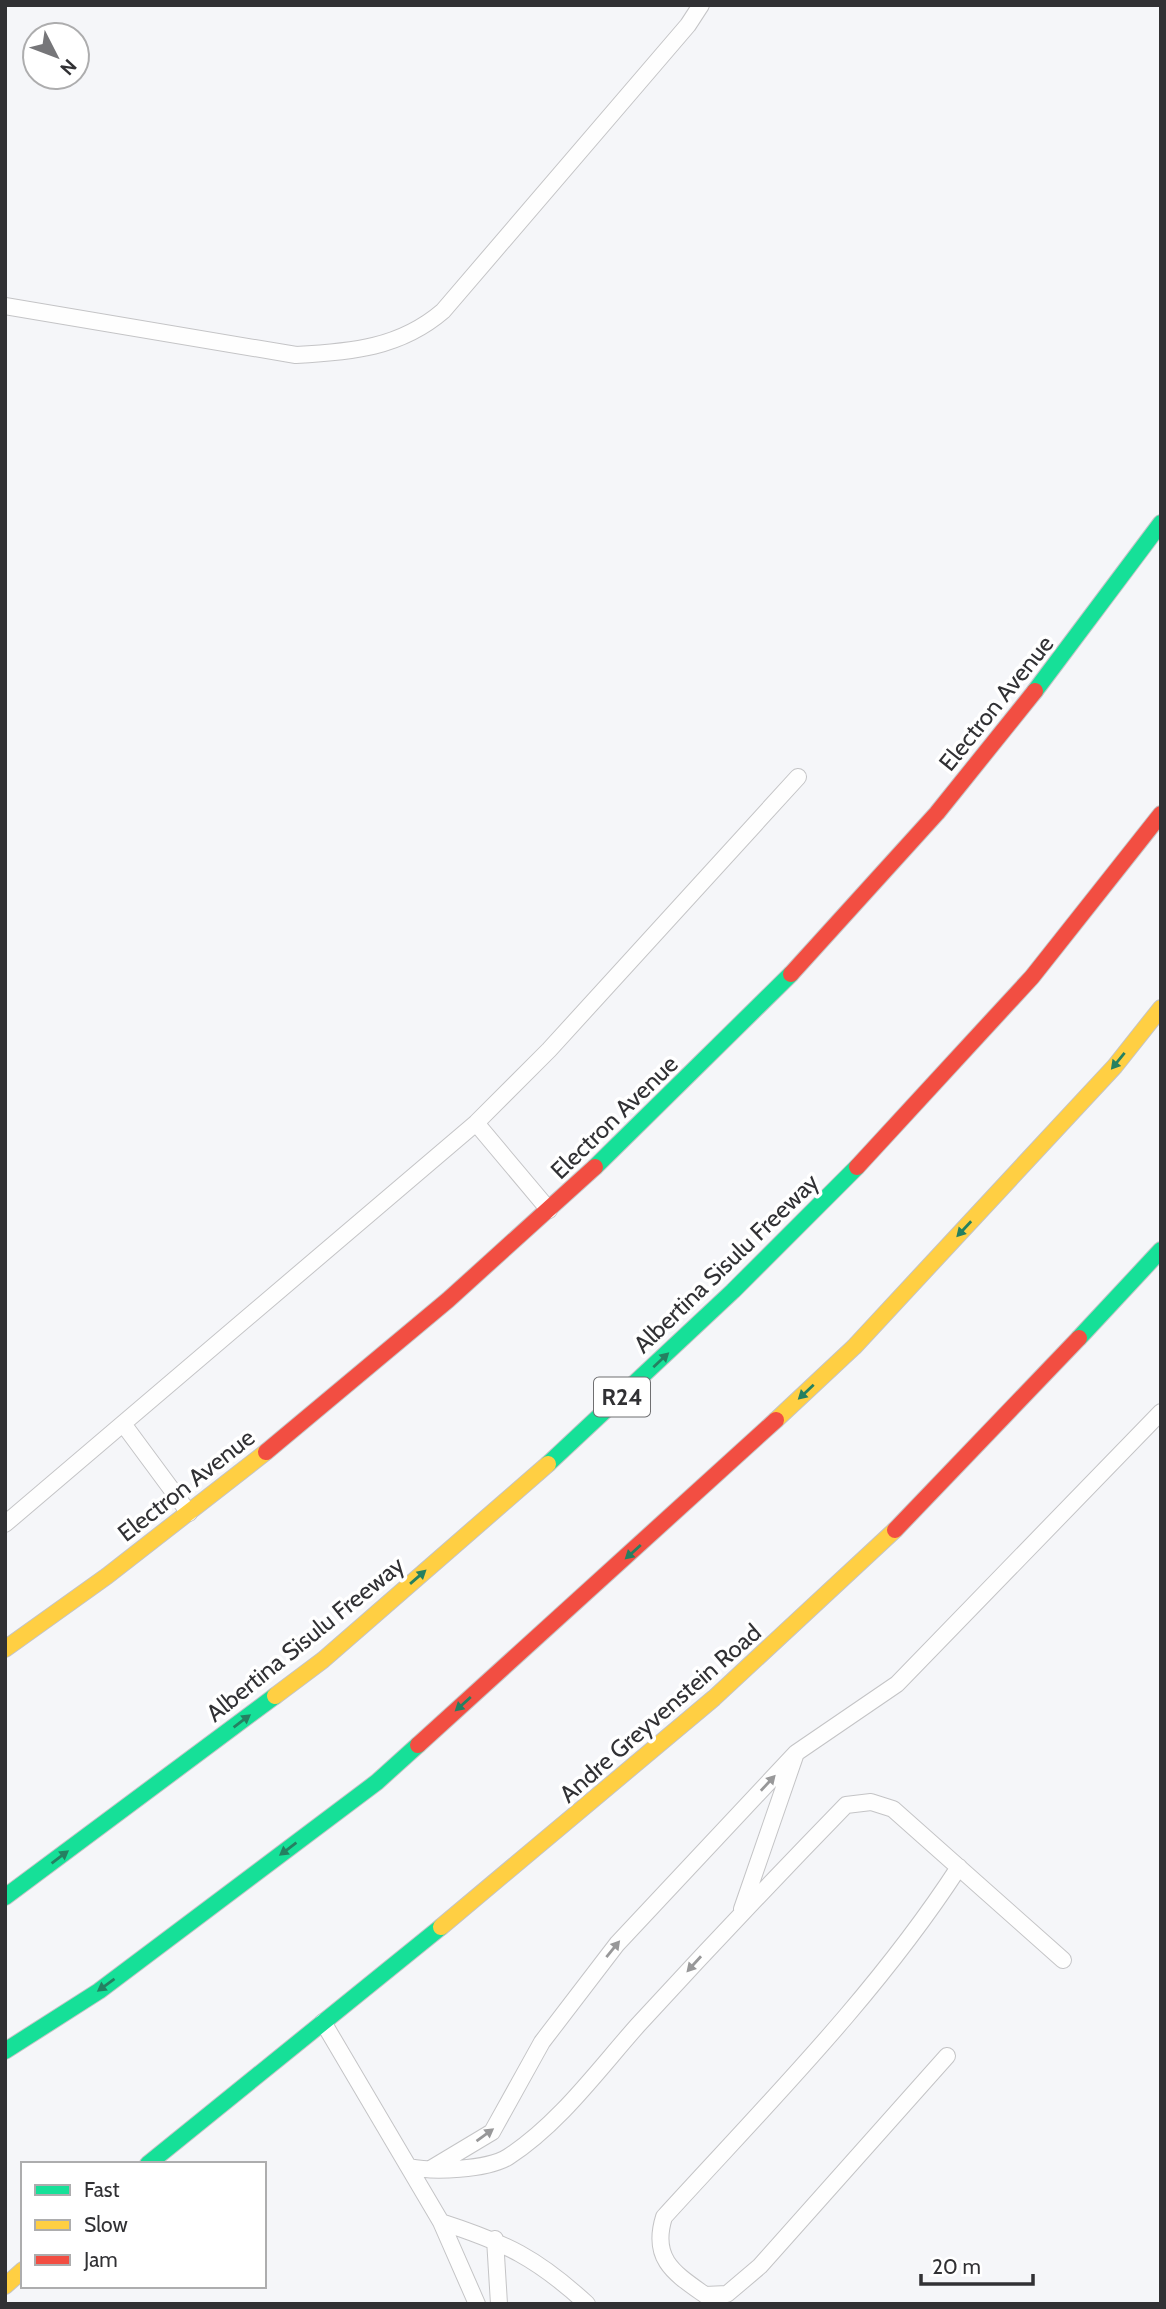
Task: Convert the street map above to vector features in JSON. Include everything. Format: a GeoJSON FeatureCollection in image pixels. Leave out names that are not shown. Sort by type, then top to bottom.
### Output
{"type":"FeatureCollection","features":[{"type":"Feature","properties":{"kind":"main road","name":"Electron Avenue"},"geometry":{"type":"LineString","coordinates":[[5,1650],[190,1513],[359,1378],[549,1210],[688,1077],[794,969],[937,812],[1065,652],[1161,523]]}},
{"type":"Feature","properties":{"kind":"main road","name":"Albertina Sisulu Freeway"},"geometry":{"type":"LineString","coordinates":[[5,1897],[323,1660],[582,1434],[733,1291],[863,1161],[1032,977],[1161,814]]}},
{"type":"Feature","properties":{"kind":"main road"},"geometry":{"type":"LineString","coordinates":[[5,2051],[99,1991],[377,1782],[663,1525],[854,1347],[1115,1066],[1161,1008]]}},
{"type":"Feature","properties":{"kind":"main road","name":"Andre Greyvenstein Road"},"geometry":{"type":"LineString","coordinates":[[150,2162],[578,1815],[794,1627],[934,1492],[1161,1250]]}},
{"type":"Feature","properties":{"kind":"main road"},"geometry":{"type":"LineString","coordinates":[[5,2286],[21,2272]]}},
{"type":"Feature","properties":{"kind":"lane"},"geometry":{"type":"LineString","coordinates":[[5,306],[296,355],[343,353],[375,347],[405,337],[424,328],[443,311],[688,26],[702,5]]}},
{"type":"Feature","properties":{"kind":"lane"},"geometry":{"type":"LineString","coordinates":[[5,1524],[124,1426],[476,1123],[549,1050],[798,777]]}},
{"type":"Feature","properties":{"kind":"lane"},"geometry":{"type":"LineString","coordinates":[[476,1123],[549,1210]]}},
{"type":"Feature","properties":{"kind":"lane"},"geometry":{"type":"LineString","coordinates":[[427,2171],[492,2132],[542,2042],[617,1944],[796,1753],[897,1684],[1161,1412]]}},
{"type":"Feature","properties":{"kind":"lane"},"geometry":{"type":"LineString","coordinates":[[124,1426],[190,1513]]}},
{"type":"Feature","properties":{"kind":"lane"},"geometry":{"type":"LineString","coordinates":[[740,1914],[796,1753]]}},
{"type":"Feature","properties":{"kind":"lane"},"geometry":{"type":"LineString","coordinates":[[409,2167],[427,2171],[471,2167],[505,2159],[545,2128],[740,1914],[846,1805],[871,1802],[893,1809],[1063,1961]]}},
{"type":"Feature","properties":{"kind":"lane"},"geometry":{"type":"LineString","coordinates":[[947,2056],[760,2266],[727,2294],[705,2295],[676,2274],[660,2250],[658,2237],[664,2217],[815,2051],[921,1927],[959,1867]]}},
{"type":"Feature","properties":{"kind":"lane"},"geometry":{"type":"LineString","coordinates":[[323,2022],[441,2222],[477,2304]]}},
{"type":"Feature","properties":{"kind":"lane"},"geometry":{"type":"LineString","coordinates":[[441,2222],[495,2239],[550,2270],[587,2304]]}},
{"type":"Feature","properties":{"kind":"lane"},"geometry":{"type":"LineString","coordinates":[[495,2239],[499,2304]]}},
{"type":"Feature","properties":{"kind":"traffic: fast"},"geometry":{"type":"LineString","coordinates":[[1035,691],[1161,523]]}},
{"type":"Feature","properties":{"kind":"traffic: fast"},"geometry":{"type":"LineString","coordinates":[[595,1167],[791,974]]}},
{"type":"Feature","properties":{"kind":"traffic: fast"},"geometry":{"type":"LineString","coordinates":[[548,1464],[733,1291],[857,1167]]}},
{"type":"Feature","properties":{"kind":"traffic: fast"},"geometry":{"type":"LineString","coordinates":[[1079,1338],[1161,1250]]}},
{"type":"Feature","properties":{"kind":"traffic: fast"},"geometry":{"type":"LineString","coordinates":[[5,1897],[275,1696]]}},
{"type":"Feature","properties":{"kind":"traffic: fast"},"geometry":{"type":"LineString","coordinates":[[5,2051],[99,1991],[377,1782],[418,1745]]}},
{"type":"Feature","properties":{"kind":"traffic: fast"},"geometry":{"type":"LineString","coordinates":[[150,2162],[441,1927]]}},
{"type":"Feature","properties":{"kind":"traffic: slow"},"geometry":{"type":"LineString","coordinates":[[776,1420],[854,1347],[1115,1066],[1161,1008]]}},
{"type":"Feature","properties":{"kind":"traffic: slow"},"geometry":{"type":"LineString","coordinates":[[5,1649],[107,1576],[266,1452]]}},
{"type":"Feature","properties":{"kind":"traffic: slow"},"geometry":{"type":"LineString","coordinates":[[275,1696],[323,1660],[548,1464]]}},
{"type":"Feature","properties":{"kind":"traffic: slow"},"geometry":{"type":"LineString","coordinates":[[441,1927],[714,1698],[895,1530]]}},
{"type":"Feature","properties":{"kind":"traffic: slow"},"geometry":{"type":"LineString","coordinates":[[5,2286],[21,2272]]}},
{"type":"Feature","properties":{"kind":"traffic: jam"},"geometry":{"type":"LineString","coordinates":[[791,974],[937,813],[1035,691]]}},
{"type":"Feature","properties":{"kind":"traffic: jam"},"geometry":{"type":"LineString","coordinates":[[857,1167],[1032,977],[1161,814]]}},
{"type":"Feature","properties":{"kind":"traffic: jam"},"geometry":{"type":"LineString","coordinates":[[266,1452],[448,1300],[595,1167]]}},
{"type":"Feature","properties":{"kind":"traffic: jam"},"geometry":{"type":"LineString","coordinates":[[895,1530],[1079,1338]]}},
{"type":"Feature","properties":{"kind":"traffic: jam"},"geometry":{"type":"LineString","coordinates":[[418,1745],[776,1420]]}}]}
